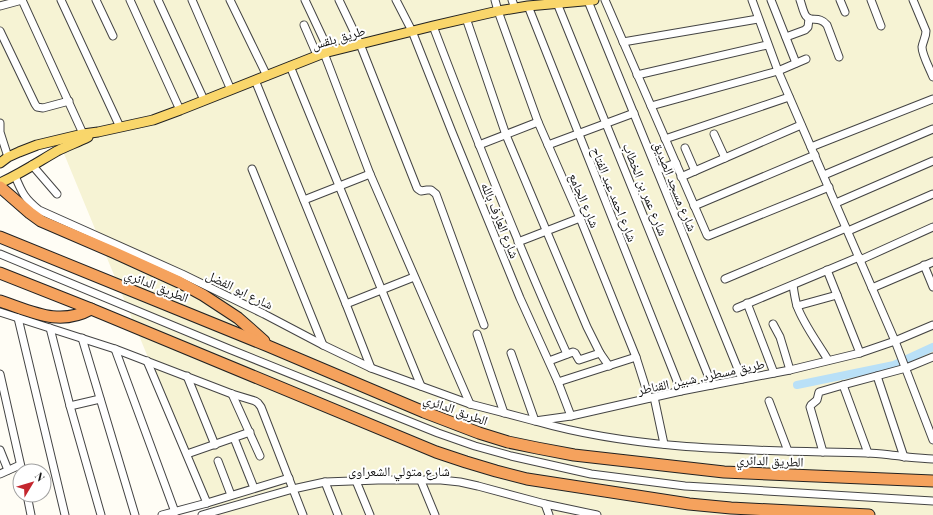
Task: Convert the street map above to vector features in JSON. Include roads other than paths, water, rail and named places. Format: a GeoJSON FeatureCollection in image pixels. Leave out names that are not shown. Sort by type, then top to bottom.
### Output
{"type":"FeatureCollection","features":[{"type":"Feature","properties":{"kind":"highway"},"geometry":{"type":"LineString","coordinates":[[0,187],[41,221],[185,285],[215,302],[248,326],[268,346]]}},
{"type":"Feature","properties":{"kind":"highway","name":"الطريق الدائري"},"geometry":{"type":"LineString","coordinates":[[0,237],[268,346],[424,412],[479,433],[508,442],[574,455],[724,472],[933,481]]}},
{"type":"Feature","properties":{"kind":"highway"},"geometry":{"type":"LineString","coordinates":[[0,273],[91,309],[436,452],[496,472],[550,483],[733,512],[869,515]]}},
{"type":"Feature","properties":{"kind":"highway"},"geometry":{"type":"LineString","coordinates":[[0,301],[41,314],[61,318],[74,316],[91,309]]}},
{"type":"Feature","properties":{"kind":"main road","name":"طريق بلقس"},"geometry":{"type":"LineString","coordinates":[[84,136],[154,120],[323,53],[466,18],[498,12],[514,4],[528,6],[591,1]]}},
{"type":"Feature","properties":{"kind":"main road"},"geometry":{"type":"LineString","coordinates":[[0,163],[8,157],[37,145],[84,136]]}},
{"type":"Feature","properties":{"kind":"main road"},"geometry":{"type":"LineString","coordinates":[[0,183],[15,176],[84,136]]}},
{"type":"Feature","properties":{"kind":"street"},"geometry":{"type":"LineString","coordinates":[[0,6],[22,0],[84,136]]}},
{"type":"Feature","properties":{"kind":"street"},"geometry":{"type":"LineString","coordinates":[[61,0],[120,127]]}},
{"type":"Feature","properties":{"kind":"street"},"geometry":{"type":"LineString","coordinates":[[96,0],[113,36]]}},
{"type":"Feature","properties":{"kind":"street"},"geometry":{"type":"LineString","coordinates":[[130,0],[180,110]]}},
{"type":"Feature","properties":{"kind":"street"},"geometry":{"type":"LineString","coordinates":[[158,0],[204,100]]}},
{"type":"Feature","properties":{"kind":"street"},"geometry":{"type":"LineString","coordinates":[[192,0],[231,90]]}},
{"type":"Feature","properties":{"kind":"street"},"geometry":{"type":"LineString","coordinates":[[230,0],[267,76]]}},
{"type":"Feature","properties":{"kind":"street"},"geometry":{"type":"LineString","coordinates":[[305,0],[323,53],[370,174],[470,404]]}},
{"type":"Feature","properties":{"kind":"street"},"geometry":{"type":"LineString","coordinates":[[339,0],[360,44],[418,190],[431,190],[436,194],[484,324]]}},
{"type":"Feature","properties":{"kind":"street","name":"شارع العارف بالله"},"geometry":{"type":"LineString","coordinates":[[396,0],[412,31],[517,291],[549,361],[571,416]]}},
{"type":"Feature","properties":{"kind":"street","name":"شارع الجامع"},"geometry":{"type":"LineString","coordinates":[[495,0],[538,122],[580,218],[636,357],[651,398],[664,444]]}},
{"type":"Feature","properties":{"kind":"street"},"geometry":{"type":"LineString","coordinates":[[605,0],[706,235],[709,236],[828,186]]}},
{"type":"Feature","properties":{"kind":"street"},"geometry":{"type":"LineString","coordinates":[[752,0],[778,71],[895,341],[933,440]]}},
{"type":"Feature","properties":{"kind":"street"},"geometry":{"type":"LineString","coordinates":[[771,0],[796,63]]}},
{"type":"Feature","properties":{"kind":"street"},"geometry":{"type":"LineString","coordinates":[[800,0],[806,17],[809,19],[820,20],[827,26],[839,57]]}},
{"type":"Feature","properties":{"kind":"street"},"geometry":{"type":"LineString","coordinates":[[840,0],[845,12]]}},
{"type":"Feature","properties":{"kind":"street"},"geometry":{"type":"LineString","coordinates":[[871,0],[881,26]]}},
{"type":"Feature","properties":{"kind":"street"},"geometry":{"type":"LineString","coordinates":[[912,0],[926,31],[922,51],[933,77]]}},
{"type":"Feature","properties":{"kind":"street","name":"شارع مسجد الصديق"},"geometry":{"type":"LineString","coordinates":[[591,1],[634,113],[742,379]]}},
{"type":"Feature","properties":{"kind":"street","name":"شارع عمر بن الخطاب"},"geometry":{"type":"LineString","coordinates":[[557,3],[712,385]]}},
{"type":"Feature","properties":{"kind":"street","name":"شارع احمد عبد الفتاح"},"geometry":{"type":"LineString","coordinates":[[528,6],[681,391]]}},
{"type":"Feature","properties":{"kind":"street"},"geometry":{"type":"LineString","coordinates":[[466,18],[506,135],[587,327],[600,353],[610,366]]}},
{"type":"Feature","properties":{"kind":"street"},"geometry":{"type":"LineString","coordinates":[[623,42],[758,19]]}},
{"type":"Feature","properties":{"kind":"street"},"geometry":{"type":"LineString","coordinates":[[786,37],[806,30],[809,19]]}},
{"type":"Feature","properties":{"kind":"street"},"geometry":{"type":"LineString","coordinates":[[304,25],[323,53]]}},
{"type":"Feature","properties":{"kind":"street"},"geometry":{"type":"LineString","coordinates":[[433,26],[518,242],[567,354]]}},
{"type":"Feature","properties":{"kind":"street"},"geometry":{"type":"LineString","coordinates":[[0,31],[37,107],[43,108],[69,101]]}},
{"type":"Feature","properties":{"kind":"street"},"geometry":{"type":"LineString","coordinates":[[637,75],[767,44]]}},
{"type":"Feature","properties":{"kind":"street"},"geometry":{"type":"LineString","coordinates":[[651,106],[778,71],[806,59]]}},
{"type":"Feature","properties":{"kind":"street"},"geometry":{"type":"LineString","coordinates":[[290,66],[421,386]]}},
{"type":"Feature","properties":{"kind":"street"},"geometry":{"type":"LineString","coordinates":[[255,80],[371,368]]}},
{"type":"Feature","properties":{"kind":"street"},"geometry":{"type":"LineString","coordinates":[[665,139],[789,97]]}},
{"type":"Feature","properties":{"kind":"street"},"geometry":{"type":"LineString","coordinates":[[811,147],[933,99]]}},
{"type":"Feature","properties":{"kind":"street"},"geometry":{"type":"LineString","coordinates":[[548,145],[634,113]]}},
{"type":"Feature","properties":{"kind":"street"},"geometry":{"type":"LineString","coordinates":[[479,145],[538,122]]}},
{"type":"Feature","properties":{"kind":"street"},"geometry":{"type":"LineString","coordinates":[[0,123],[0,132],[8,157]]}},
{"type":"Feature","properties":{"kind":"street"},"geometry":{"type":"LineString","coordinates":[[681,176],[801,125]]}},
{"type":"Feature","properties":{"kind":"street"},"geometry":{"type":"LineString","coordinates":[[824,176],[933,129]]}},
{"type":"Feature","properties":{"kind":"street"},"geometry":{"type":"LineString","coordinates":[[714,134],[725,158]]}},
{"type":"Feature","properties":{"kind":"street"},"geometry":{"type":"LineString","coordinates":[[685,148],[695,171]]}},
{"type":"Feature","properties":{"kind":"street"},"geometry":{"type":"LineString","coordinates":[[694,206],[815,155]]}},
{"type":"Feature","properties":{"kind":"street"},"geometry":{"type":"LineString","coordinates":[[836,203],[933,161]]}},
{"type":"Feature","properties":{"kind":"street"},"geometry":{"type":"LineString","coordinates":[[657,170],[676,163]]}},
{"type":"Feature","properties":{"kind":"street"},"geometry":{"type":"LineString","coordinates":[[32,165],[57,194]]}},
{"type":"Feature","properties":{"kind":"street"},"geometry":{"type":"LineString","coordinates":[[252,169],[323,345]]}},
{"type":"Feature","properties":{"kind":"street"},"geometry":{"type":"LineString","coordinates":[[304,200],[370,174]]}},
{"type":"Feature","properties":{"kind":"street","name":"شارع ابو الفضل"},"geometry":{"type":"LineString","coordinates":[[15,176],[20,190],[28,202],[39,210],[182,274],[371,368],[470,404]]}},
{"type":"Feature","properties":{"kind":"street"},"geometry":{"type":"LineString","coordinates":[[725,279],[933,194]]}},
{"type":"Feature","properties":{"kind":"street"},"geometry":{"type":"LineString","coordinates":[[518,242],[580,218]]}},
{"type":"Feature","properties":{"kind":"street"},"geometry":{"type":"LineString","coordinates":[[737,308],[933,227]]}},
{"type":"Feature","properties":{"kind":"street"},"geometry":{"type":"LineString","coordinates":[[0,254],[229,349],[438,433],[489,450],[592,474],[685,486],[933,501]]}},
{"type":"Feature","properties":{"kind":"street"},"geometry":{"type":"LineString","coordinates":[[872,288],[933,262]]}},
{"type":"Feature","properties":{"kind":"street"},"geometry":{"type":"LineString","coordinates":[[924,265],[933,286]]}},
{"type":"Feature","properties":{"kind":"street"},"geometry":{"type":"LineString","coordinates":[[827,270],[860,353]]}},
{"type":"Feature","properties":{"kind":"street"},"geometry":{"type":"LineString","coordinates":[[346,304],[414,277]]}},
{"type":"Feature","properties":{"kind":"street"},"geometry":{"type":"LineString","coordinates":[[793,285],[794,295],[802,318],[828,360]]}},
{"type":"Feature","properties":{"kind":"street"},"geometry":{"type":"LineString","coordinates":[[797,306],[837,295]]}},
{"type":"Feature","properties":{"kind":"street"},"geometry":{"type":"LineString","coordinates":[[747,303],[774,373]]}},
{"type":"Feature","properties":{"kind":"street"},"geometry":{"type":"LineString","coordinates":[[0,312],[115,349],[258,403],[261,407],[303,515]]}},
{"type":"Feature","properties":{"kind":"street"},"geometry":{"type":"LineString","coordinates":[[18,318],[65,515]]}},
{"type":"Feature","properties":{"kind":"street"},"geometry":{"type":"LineString","coordinates":[[773,324],[780,337],[790,370]]}},
{"type":"Feature","properties":{"kind":"street","name":"طريق مسطرد, شبين القناطر"},"geometry":{"type":"LineString","coordinates":[[470,404],[535,421],[571,416],[681,391],[790,370],[860,353],[895,341],[933,325]]}},
{"type":"Feature","properties":{"kind":"street"},"geometry":{"type":"LineString","coordinates":[[50,328],[100,515]]}},
{"type":"Feature","properties":{"kind":"street"},"geometry":{"type":"LineString","coordinates":[[477,334],[504,413]]}},
{"type":"Feature","properties":{"kind":"street"},"geometry":{"type":"LineString","coordinates":[[82,338],[135,515]]}},
{"type":"Feature","properties":{"kind":"street"},"geometry":{"type":"LineString","coordinates":[[115,349],[175,512]]}},
{"type":"Feature","properties":{"kind":"street"},"geometry":{"type":"LineString","coordinates":[[549,361],[573,352],[579,360],[600,353]]}},
{"type":"Feature","properties":{"kind":"street"},"geometry":{"type":"LineString","coordinates":[[511,353],[535,421],[558,428],[583,433],[664,444],[710,448],[868,453],[933,459]]}},
{"type":"Feature","properties":{"kind":"street"},"geometry":{"type":"LineString","coordinates":[[558,382],[636,357]]}},
{"type":"Feature","properties":{"kind":"street"},"geometry":{"type":"LineString","coordinates":[[823,452],[810,407],[817,400],[819,392],[906,368],[933,357]]}},
{"type":"Feature","properties":{"kind":"street"},"geometry":{"type":"LineString","coordinates":[[147,361],[207,503]]}},
{"type":"Feature","properties":{"kind":"street"},"geometry":{"type":"LineString","coordinates":[[0,374],[20,463]]}},
{"type":"Feature","properties":{"kind":"street"},"geometry":{"type":"LineString","coordinates":[[187,376],[215,445]]}},
{"type":"Feature","properties":{"kind":"street"},"geometry":{"type":"LineString","coordinates":[[877,376],[904,457]]}},
{"type":"Feature","properties":{"kind":"street"},"geometry":{"type":"LineString","coordinates":[[843,385],[868,453]]}},
{"type":"Feature","properties":{"kind":"street"},"geometry":{"type":"LineString","coordinates":[[232,394],[260,456]]}},
{"type":"Feature","properties":{"kind":"street"},"geometry":{"type":"LineString","coordinates":[[70,406],[100,399]]}},
{"type":"Feature","properties":{"kind":"street"},"geometry":{"type":"LineString","coordinates":[[769,401],[788,451]]}},
{"type":"Feature","properties":{"kind":"street"},"geometry":{"type":"LineString","coordinates":[[187,454],[250,432]]}},
{"type":"Feature","properties":{"kind":"street"},"geometry":{"type":"LineString","coordinates":[[234,438],[254,488]]}},
{"type":"Feature","properties":{"kind":"street"},"geometry":{"type":"LineString","coordinates":[[0,450],[8,470]]}},
{"type":"Feature","properties":{"kind":"street"},"geometry":{"type":"LineString","coordinates":[[218,461],[231,495]]}},
{"type":"Feature","properties":{"kind":"street"},"geometry":{"type":"LineString","coordinates":[[0,474],[12,469]]}},
{"type":"Feature","properties":{"kind":"street"},"geometry":{"type":"LineString","coordinates":[[162,515],[288,478]]}},
{"type":"Feature","properties":{"kind":"street","name":"شارع متولي الشعراوى"},"geometry":{"type":"LineString","coordinates":[[202,515],[211,514],[293,489],[325,482],[378,480],[441,480],[460,482],[580,513],[597,515]]}},
{"type":"Feature","properties":{"kind":"street"},"geometry":{"type":"LineString","coordinates":[[356,481],[370,515]]}},
{"type":"Feature","properties":{"kind":"street"},"geometry":{"type":"LineString","coordinates":[[421,481],[435,515]]}},
{"type":"Feature","properties":{"kind":"street"},"geometry":{"type":"LineString","coordinates":[[325,482],[338,515]]}},
{"type":"Feature","properties":{"kind":"street"},"geometry":{"type":"LineString","coordinates":[[29,503],[31,515]]}},
{"type":"Feature","properties":{"kind":"street"},"geometry":{"type":"LineString","coordinates":[[545,504],[549,515]]}},
{"type":"Feature","properties":{"kind":"waterway"},"geometry":{"type":"LineString","coordinates":[[797,385],[894,365],[933,347]]}}]}
